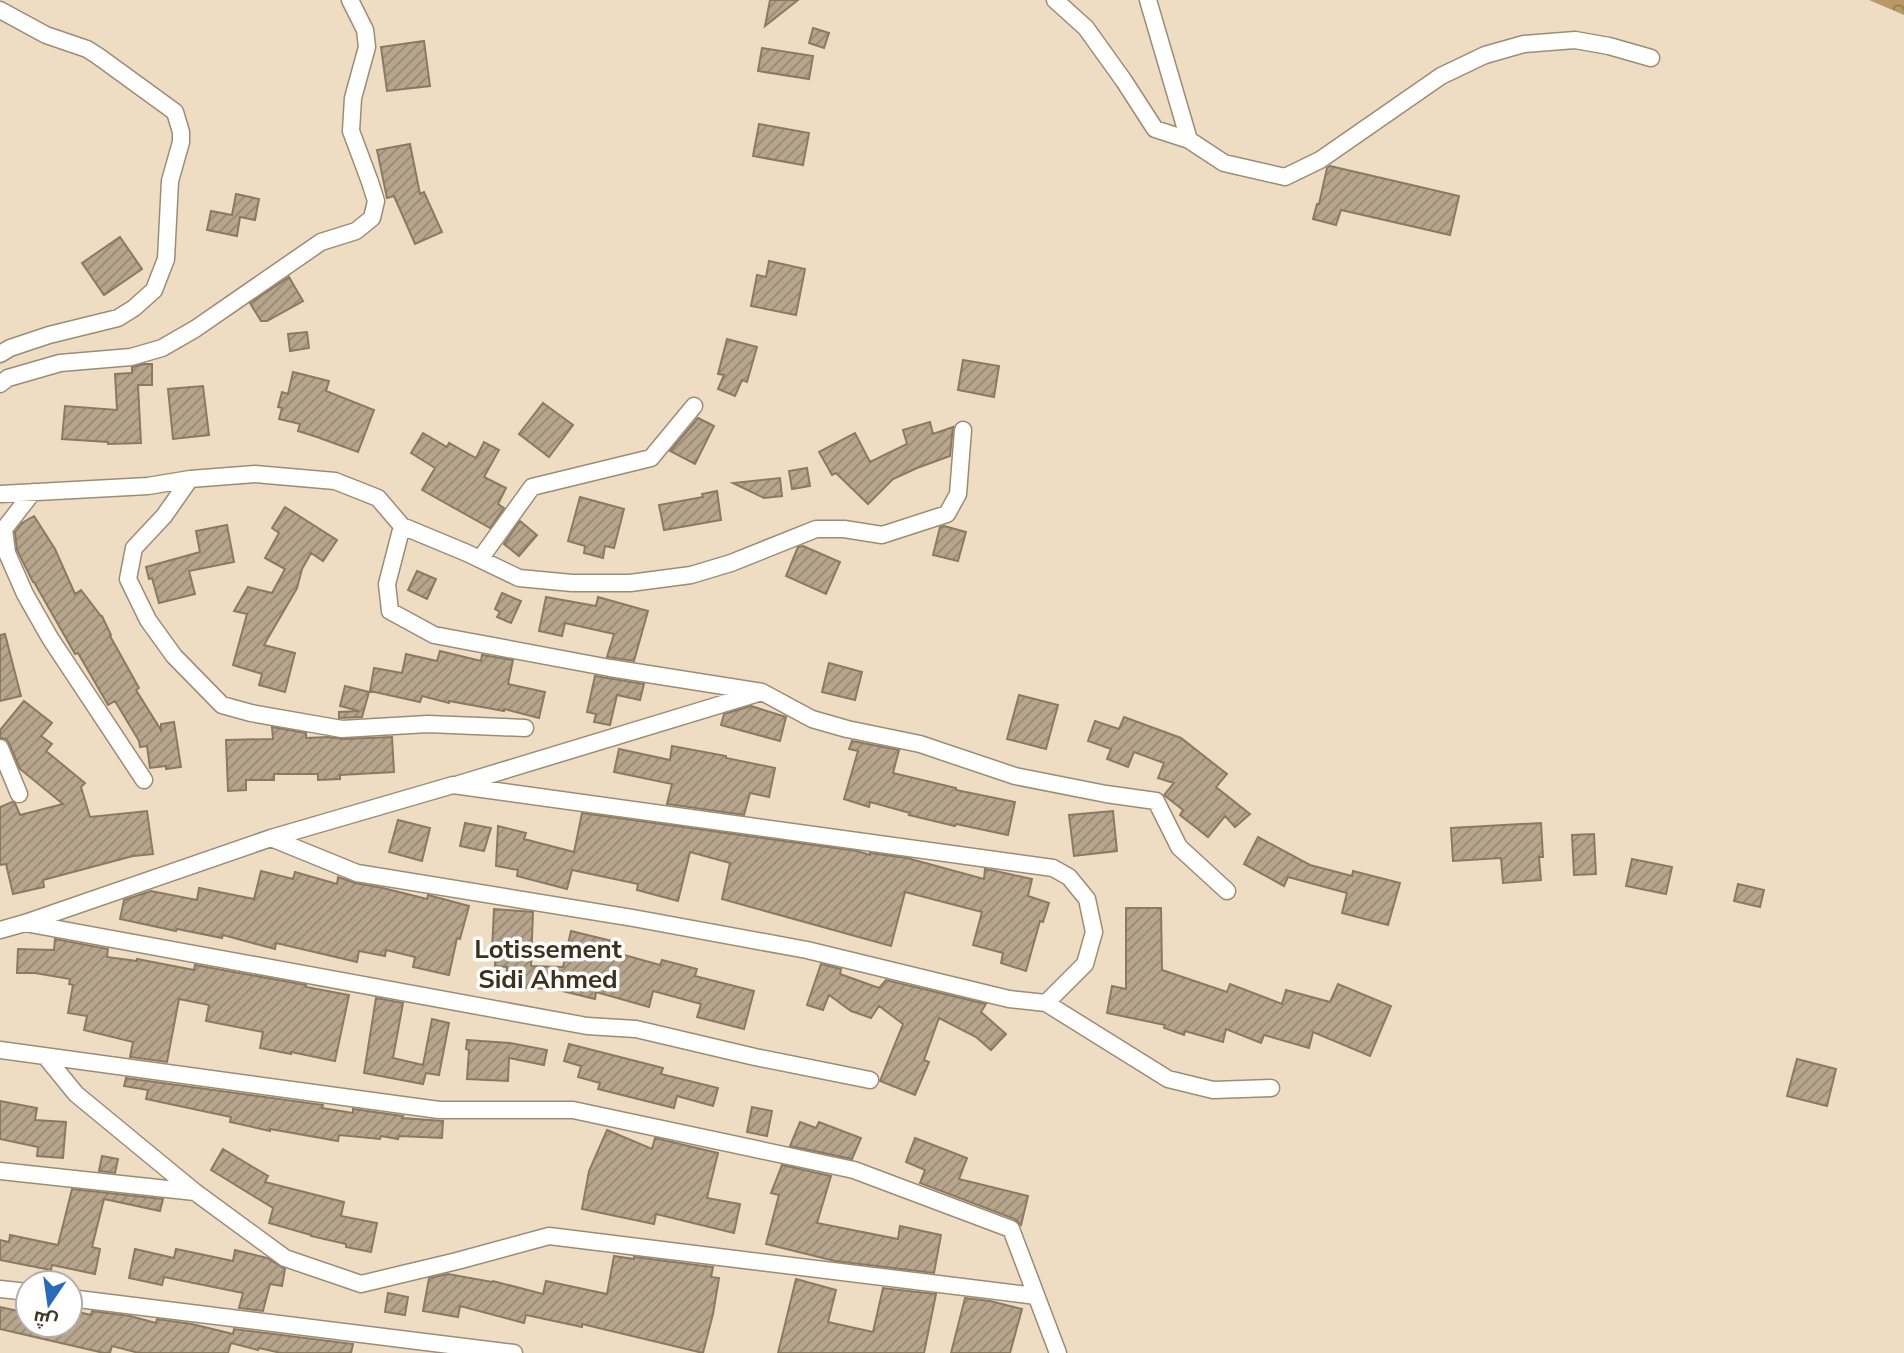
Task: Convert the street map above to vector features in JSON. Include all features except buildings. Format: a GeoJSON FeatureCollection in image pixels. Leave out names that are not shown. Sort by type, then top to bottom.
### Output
{"type":"FeatureCollection","features":[{"type":"Feature","properties":{"kind":"street"},"geometry":{"type":"LineString","coordinates":[[0,384],[8,378],[60,363],[131,357],[162,348],[195,329],[321,242],[356,231],[372,218],[376,201],[351,131],[353,98],[367,47],[365,30],[350,0]]}},
{"type":"Feature","properties":{"kind":"street"},"geometry":{"type":"LineString","coordinates":[[1055,0],[1086,28],[1155,129],[1189,140],[1224,163],[1285,177],[1320,160],[1441,76],[1485,55],[1524,44],[1575,40],[1651,58]]}},
{"type":"Feature","properties":{"kind":"street"},"geometry":{"type":"LineString","coordinates":[[1148,0],[1189,140]]}},
{"type":"Feature","properties":{"kind":"street"},"geometry":{"type":"LineString","coordinates":[[0,10],[46,35],[87,49],[175,112],[181,142],[170,181],[166,259],[154,290],[118,318],[49,335],[9,348],[0,354]]}},
{"type":"Feature","properties":{"kind":"street"},"geometry":{"type":"LineString","coordinates":[[480,559],[532,487],[651,458],[694,406]]}},
{"type":"Feature","properties":{"kind":"street"},"geometry":{"type":"LineString","coordinates":[[0,494],[148,486],[190,479],[255,474],[335,481],[378,498],[402,526],[519,578],[572,583],[630,583],[691,575],[731,563],[816,529],[844,529],[882,535],[947,514],[958,494],[963,430]]}},
{"type":"Feature","properties":{"kind":"street"},"geometry":{"type":"LineString","coordinates":[[190,479],[164,516],[134,548],[128,579],[148,620],[174,656],[222,705],[251,713],[342,729],[428,724],[525,728]]}},
{"type":"Feature","properties":{"kind":"street"},"geometry":{"type":"LineString","coordinates":[[33,492],[4,529],[7,553],[25,594],[50,638],[144,780]]}},
{"type":"Feature","properties":{"kind":"street"},"geometry":{"type":"LineString","coordinates":[[402,526],[387,584],[390,611],[434,635],[610,668],[762,692],[812,719],[920,744],[1015,776],[1156,802],[1179,847],[1227,891]]}},
{"type":"Feature","properties":{"kind":"street"},"geometry":{"type":"LineString","coordinates":[[0,929],[25,923],[271,838],[762,692]]}},
{"type":"Feature","properties":{"kind":"street"},"geometry":{"type":"LineString","coordinates":[[0,748],[19,794]]}},
{"type":"Feature","properties":{"kind":"street"},"geometry":{"type":"LineString","coordinates":[[453,785],[1053,868],[1069,877],[1087,899],[1094,932],[1085,964],[1046,1003]]}},
{"type":"Feature","properties":{"kind":"street"},"geometry":{"type":"LineString","coordinates":[[271,838],[357,873],[780,945],[1009,999],[1046,1003],[1168,1079],[1213,1090],[1271,1088]]}},
{"type":"Feature","properties":{"kind":"street"},"geometry":{"type":"LineString","coordinates":[[25,923],[587,1026],[636,1029],[870,1080]]}},
{"type":"Feature","properties":{"kind":"street"},"geometry":{"type":"LineString","coordinates":[[0,1050],[439,1110],[573,1110],[854,1170],[1011,1229],[1058,1353]]}},
{"type":"Feature","properties":{"kind":"street"},"geometry":{"type":"LineString","coordinates":[[45,1056],[76,1094],[195,1192],[285,1258],[361,1284],[549,1236],[1036,1296]]}},
{"type":"Feature","properties":{"kind":"street"},"geometry":{"type":"LineString","coordinates":[[0,1171],[195,1192]]}},
{"type":"Feature","properties":{"kind":"street"},"geometry":{"type":"LineString","coordinates":[[84,1300],[514,1353]]}},
{"type":"Feature","properties":{"kind":"green space"},"geometry":{"type":"Polygon","coordinates":[[[1869,0],[1904,0],[1904,15],[1869,0]]]}},
{"type":"Feature","properties":{"kind":"district","name":"Lotissement Sidi Ahmed"},"geometry":{"type":"Point","coordinates":[548,964]}}]}
